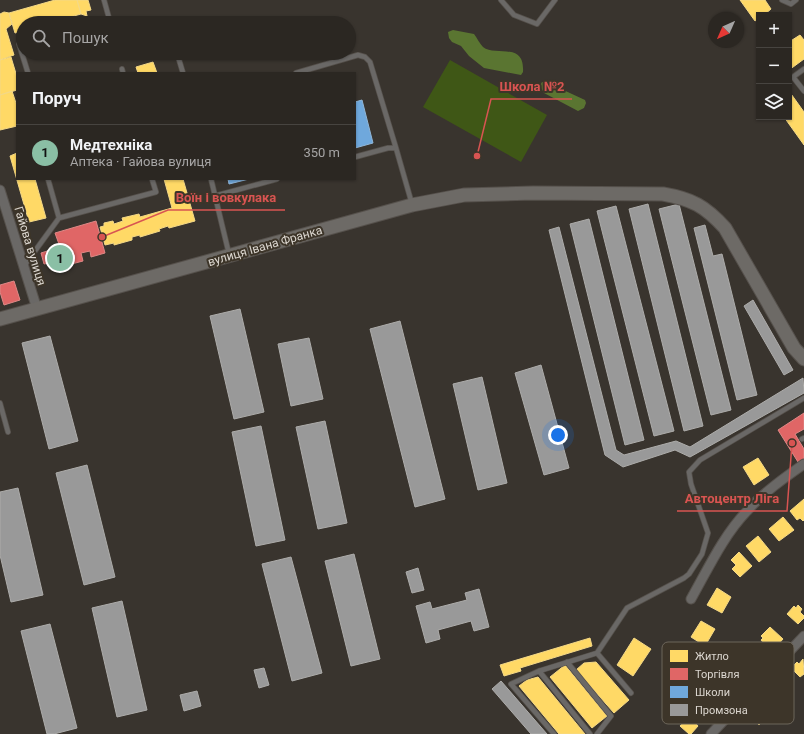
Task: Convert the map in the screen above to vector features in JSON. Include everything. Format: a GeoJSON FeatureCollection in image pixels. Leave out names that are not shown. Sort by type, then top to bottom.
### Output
{"type":"FeatureCollection","features":[{"type":"Feature","properties":{"kind":"main road","name":"вулиця Івана Франка"},"geometry":{"type":"LineString","coordinates":[[0,319],[412,205],[464,195],[533,193],[662,194],[682,197],[699,205],[712,213],[725,228],[794,348],[804,360]]}},
{"type":"Feature","properties":{"kind":"street","name":"Гайова вулиця"},"geometry":{"type":"LineString","coordinates":[[0,190],[37,309]]}},
{"type":"Feature","properties":{"kind":"street"},"geometry":{"type":"LineString","coordinates":[[691,600],[724,541],[746,511],[767,492],[804,464]]}},
{"type":"Feature","properties":{"kind":"street"},"geometry":{"type":"LineString","coordinates":[[794,647],[804,636]]}},
{"type":"Feature","properties":{"kind":"street"},"geometry":{"type":"LineString","coordinates":[[712,734],[721,724]]}},
{"type":"Feature","properties":{"kind":"lane"},"geometry":{"type":"LineString","coordinates":[[104,0],[108,16]]}},
{"type":"Feature","properties":{"kind":"lane"},"geometry":{"type":"LineString","coordinates":[[501,0],[514,15],[537,24],[555,0]]}},
{"type":"Feature","properties":{"kind":"lane"},"geometry":{"type":"LineString","coordinates":[[782,0],[791,4],[796,0]]}},
{"type":"Feature","properties":{"kind":"lane"},"geometry":{"type":"LineString","coordinates":[[356,56],[365,57],[370,62],[412,205]]}},
{"type":"Feature","properties":{"kind":"lane"},"geometry":{"type":"LineString","coordinates":[[24,60],[28,72]]}},
{"type":"Feature","properties":{"kind":"lane"},"geometry":{"type":"LineString","coordinates":[[179,60],[183,72]]}},
{"type":"Feature","properties":{"kind":"lane"},"geometry":{"type":"LineString","coordinates":[[299,72],[341,60]]}},
{"type":"Feature","properties":{"kind":"lane"},"geometry":{"type":"LineString","coordinates":[[804,69],[793,77],[804,91]]}},
{"type":"Feature","properties":{"kind":"lane"},"geometry":{"type":"LineString","coordinates":[[356,157],[388,148],[396,148]]}},
{"type":"Feature","properties":{"kind":"lane"},"geometry":{"type":"LineString","coordinates":[[48,180],[59,218]]}},
{"type":"Feature","properties":{"kind":"lane"},"geometry":{"type":"LineString","coordinates":[[24,266],[59,218],[156,192],[152,180]]}},
{"type":"Feature","properties":{"kind":"lane"},"geometry":{"type":"LineString","coordinates":[[211,180],[230,256]]}},
{"type":"Feature","properties":{"kind":"lane"},"geometry":{"type":"LineString","coordinates":[[215,196],[273,180]]}},
{"type":"Feature","properties":{"kind":"lane"},"geometry":{"type":"LineString","coordinates":[[554,734],[511,684],[539,671],[597,653],[627,608],[689,574],[702,554],[708,533],[691,484],[689,472],[700,460],[804,398]]}},
{"type":"Feature","properties":{"kind":"lane"},"geometry":{"type":"LineString","coordinates":[[0,403],[8,432]]}},
{"type":"Feature","properties":{"kind":"lane"},"geometry":{"type":"LineString","coordinates":[[597,653],[631,692]]}},
{"type":"Feature","properties":{"kind":"lane"},"geometry":{"type":"LineString","coordinates":[[567,662],[611,716],[597,734]]}},
{"type":"Feature","properties":{"kind":"lane"},"geometry":{"type":"LineString","coordinates":[[539,671],[590,734]]}},
{"type":"Feature","properties":{"kind":"green space"},"geometry":{"type":"Polygon","coordinates":[[[453,30],[474,34],[483,47],[488,50],[514,53],[519,56],[522,62],[523,72],[521,75],[484,68],[469,56],[461,46],[452,42],[449,38],[448,32],[453,30]]]}},
{"type":"Feature","properties":{"kind":"green space"},"geometry":{"type":"Polygon","coordinates":[[[450,60],[547,115],[521,162],[423,107],[450,60]]]}},
{"type":"Feature","properties":{"kind":"green space"},"geometry":{"type":"Polygon","coordinates":[[[542,82],[546,82],[585,100],[586,103],[584,108],[578,111],[544,93],[540,86],[542,82]]]}},
{"type":"Feature","properties":{"kind":"building: Житло"},"geometry":{"type":"Polygon","coordinates":[[[55,0],[77,0],[81,14],[74,16],[16,16],[15,33],[9,13],[55,0]]]}},
{"type":"Feature","properties":{"kind":"building: Житло"},"geometry":{"type":"Polygon","coordinates":[[[77,0],[88,0],[91,10],[86,11],[87,16],[81,14],[77,0]]]}},
{"type":"Feature","properties":{"kind":"building: Житло"},"geometry":{"type":"Polygon","coordinates":[[[740,0],[765,0],[771,9],[768,12],[756,12],[755,21],[740,0]]]}},
{"type":"Feature","properties":{"kind":"building: Житло"},"geometry":{"type":"Polygon","coordinates":[[[4,12],[9,13],[12,24],[6,29],[14,55],[0,60],[0,14],[4,12]]]}},
{"type":"Feature","properties":{"kind":"building: Житло"},"geometry":{"type":"Polygon","coordinates":[[[800,35],[804,40],[804,59],[792,68],[792,48],[792,40],[800,35]]]}},
{"type":"Feature","properties":{"kind":"building: Житло"},"geometry":{"type":"Polygon","coordinates":[[[11,57],[16,74],[16,90],[0,95],[0,60],[11,57]]]}},
{"type":"Feature","properties":{"kind":"building: Житло"},"geometry":{"type":"Polygon","coordinates":[[[153,62],[157,72],[138,72],[136,67],[153,62]]]}},
{"type":"Feature","properties":{"kind":"building: Житло"},"geometry":{"type":"Polygon","coordinates":[[[12,91],[16,103],[16,126],[0,130],[0,95],[12,91]]]}},
{"type":"Feature","properties":{"kind":"building: Житло"},"geometry":{"type":"Polygon","coordinates":[[[792,95],[804,112],[804,145],[786,120],[792,120],[792,95]]]}},
{"type":"Feature","properties":{"kind":"building: Житло"},"geometry":{"type":"Polygon","coordinates":[[[16,153],[16,177],[10,156],[16,153]]]}},
{"type":"Feature","properties":{"kind":"building: Житло"},"geometry":{"type":"Polygon","coordinates":[[[17,180],[35,180],[46,218],[29,222],[17,180]]]}},
{"type":"Feature","properties":{"kind":"building: Житло"},"geometry":{"type":"Polygon","coordinates":[[[164,180],[183,180],[195,221],[169,228],[168,226],[159,229],[160,231],[140,237],[140,235],[132,237],[132,240],[114,245],[114,243],[105,245],[100,227],[104,226],[104,223],[113,221],[114,224],[123,221],[122,218],[139,214],[140,217],[172,208],[164,180]]]}},
{"type":"Feature","properties":{"kind":"building: Житло"},"geometry":{"type":"Polygon","coordinates":[[[758,458],[769,475],[754,485],[743,467],[758,458]]]}},
{"type":"Feature","properties":{"kind":"building: Житло"},"geometry":{"type":"Polygon","coordinates":[[[804,499],[804,520],[803,521],[800,518],[797,520],[790,511],[804,499]]]}},
{"type":"Feature","properties":{"kind":"building: Житло"},"geometry":{"type":"Polygon","coordinates":[[[783,517],[794,530],[779,541],[769,529],[783,517]]]}},
{"type":"Feature","properties":{"kind":"building: Житло"},"geometry":{"type":"Polygon","coordinates":[[[758,536],[771,552],[759,562],[746,546],[758,536]]]}},
{"type":"Feature","properties":{"kind":"building: Житло"},"geometry":{"type":"Polygon","coordinates":[[[739,552],[752,566],[740,577],[732,569],[736,565],[731,560],[739,552]]]}},
{"type":"Feature","properties":{"kind":"building: Житло"},"geometry":{"type":"Polygon","coordinates":[[[717,588],[731,597],[722,613],[707,605],[717,588]]]}},
{"type":"Feature","properties":{"kind":"building: Житло"},"geometry":{"type":"Polygon","coordinates":[[[798,605],[802,609],[800,612],[804,618],[798,624],[787,614],[794,606],[796,608],[798,605]]]}},
{"type":"Feature","properties":{"kind":"building: Житло"},"geometry":{"type":"Polygon","coordinates":[[[701,621],[715,629],[707,642],[699,642],[691,637],[701,621]]]}},
{"type":"Feature","properties":{"kind":"building: Житло"},"geometry":{"type":"Polygon","coordinates":[[[770,627],[783,639],[780,642],[763,642],[761,640],[763,638],[761,636],[770,627]]]}},
{"type":"Feature","properties":{"kind":"building: Житло"},"geometry":{"type":"Polygon","coordinates":[[[590,638],[592,646],[520,668],[521,671],[504,676],[500,665],[590,638]]]}},
{"type":"Feature","properties":{"kind":"building: Житло"},"geometry":{"type":"Polygon","coordinates":[[[634,638],[651,649],[633,676],[617,665],[634,638]]]}},
{"type":"Feature","properties":{"kind":"building: Житло"},"geometry":{"type":"Polygon","coordinates":[[[803,659],[804,674],[800,677],[794,671],[794,665],[797,662],[799,664],[803,659]]]}},
{"type":"Feature","properties":{"kind":"building: Житло"},"geometry":{"type":"Polygon","coordinates":[[[596,662],[629,700],[614,713],[576,670],[584,663],[596,662]]]}},
{"type":"Feature","properties":{"kind":"building: Житло"},"geometry":{"type":"Polygon","coordinates":[[[565,665],[607,716],[592,728],[550,677],[565,665]]]}},
{"type":"Feature","properties":{"kind":"building: Житло"},"geometry":{"type":"Polygon","coordinates":[[[538,677],[585,734],[559,734],[519,686],[527,680],[538,677]]]}},
{"type":"Feature","properties":{"kind":"building: Житло"},"geometry":{"type":"Polygon","coordinates":[[[682,724],[696,724],[698,726],[691,734],[689,734],[680,726],[682,724]]]}},
{"type":"Feature","properties":{"kind":"building: Торгівля"},"geometry":{"type":"Polygon","coordinates":[[[96,221],[105,253],[91,257],[90,251],[81,253],[83,261],[56,268],[54,262],[44,264],[41,253],[60,247],[55,233],[96,221]]]}},
{"type":"Feature","properties":{"kind":"building: Торгівля"},"geometry":{"type":"Polygon","coordinates":[[[14,281],[20,300],[4,305],[0,292],[0,285],[14,281]]]}},
{"type":"Feature","properties":{"kind":"building: Торгівля"},"geometry":{"type":"Polygon","coordinates":[[[804,413],[804,429],[795,434],[804,449],[804,459],[798,462],[778,430],[804,413]]]}},
{"type":"Feature","properties":{"kind":"building: Школи"},"geometry":{"type":"Polygon","coordinates":[[[362,100],[373,143],[356,148],[356,102],[362,100]]]}},
{"type":"Feature","properties":{"kind":"building: Школи"},"geometry":{"type":"Polygon","coordinates":[[[228,180],[245,180],[229,184],[228,180]]]}},
{"type":"Feature","properties":{"kind":"building: Промзона"},"geometry":{"type":"Polygon","coordinates":[[[648,204],[703,426],[684,431],[629,209],[648,204]]]}},
{"type":"Feature","properties":{"kind":"building: Промзона"},"geometry":{"type":"Polygon","coordinates":[[[679,204],[731,410],[711,415],[659,209],[679,204]]]}},
{"type":"Feature","properties":{"kind":"building: Промзона"},"geometry":{"type":"Polygon","coordinates":[[[616,206],[674,431],[654,436],[597,211],[616,206]]]}},
{"type":"Feature","properties":{"kind":"building: Промзона"},"geometry":{"type":"Polygon","coordinates":[[[589,219],[644,440],[625,445],[570,224],[589,219]]]}},
{"type":"Feature","properties":{"kind":"building: Промзона"},"geometry":{"type":"Polygon","coordinates":[[[705,225],[713,256],[722,254],[757,395],[737,400],[694,228],[705,225]]]}},
{"type":"Feature","properties":{"kind":"building: Промзона"},"geometry":{"type":"Polygon","coordinates":[[[559,227],[616,450],[624,455],[676,441],[690,447],[803,378],[804,393],[690,457],[675,450],[623,467],[605,455],[549,230],[559,227]]]}},
{"type":"Feature","properties":{"kind":"building: Промзона"},"geometry":{"type":"Polygon","coordinates":[[[753,300],[793,370],[784,375],[744,306],[753,300]]]}},
{"type":"Feature","properties":{"kind":"building: Промзона"},"geometry":{"type":"Polygon","coordinates":[[[240,309],[264,412],[234,419],[210,316],[240,309]]]}},
{"type":"Feature","properties":{"kind":"building: Промзона"},"geometry":{"type":"Polygon","coordinates":[[[400,321],[445,499],[415,507],[370,329],[400,321]]]}},
{"type":"Feature","properties":{"kind":"building: Промзона"},"geometry":{"type":"Polygon","coordinates":[[[50,336],[78,441],[49,449],[22,343],[50,336]]]}},
{"type":"Feature","properties":{"kind":"building: Промзона"},"geometry":{"type":"Polygon","coordinates":[[[309,338],[323,399],[291,406],[278,344],[309,338]]]}},
{"type":"Feature","properties":{"kind":"building: Промзона"},"geometry":{"type":"Polygon","coordinates":[[[541,365],[569,468],[544,475],[515,373],[541,365]]]}},
{"type":"Feature","properties":{"kind":"building: Промзона"},"geometry":{"type":"Polygon","coordinates":[[[482,377],[507,483],[478,490],[453,384],[482,377]]]}},
{"type":"Feature","properties":{"kind":"building: Промзона"},"geometry":{"type":"Polygon","coordinates":[[[325,421],[347,523],[318,529],[296,427],[325,421]]]}},
{"type":"Feature","properties":{"kind":"building: Промзона"},"geometry":{"type":"Polygon","coordinates":[[[261,426],[285,540],[256,546],[232,432],[261,426]]]}},
{"type":"Feature","properties":{"kind":"building: Промзона"},"geometry":{"type":"Polygon","coordinates":[[[87,465],[115,577],[84,585],[56,473],[87,465]]]}},
{"type":"Feature","properties":{"kind":"building: Промзона"},"geometry":{"type":"Polygon","coordinates":[[[18,488],[43,595],[11,602],[0,555],[0,492],[18,488]]]}},
{"type":"Feature","properties":{"kind":"building: Промзона"},"geometry":{"type":"Polygon","coordinates":[[[354,554],[380,659],[351,666],[325,561],[354,554]]]}},
{"type":"Feature","properties":{"kind":"building: Промзона"},"geometry":{"type":"Polygon","coordinates":[[[291,557],[322,673],[292,681],[262,564],[291,557]]]}},
{"type":"Feature","properties":{"kind":"building: Промзона"},"geometry":{"type":"Polygon","coordinates":[[[418,568],[424,590],[412,593],[406,572],[418,568]]]}},
{"type":"Feature","properties":{"kind":"building: Промзона"},"geometry":{"type":"Polygon","coordinates":[[[479,589],[489,627],[474,631],[471,621],[438,630],[440,639],[426,643],[416,606],[430,602],[432,609],[467,600],[465,593],[479,589]]]}},
{"type":"Feature","properties":{"kind":"building: Промзона"},"geometry":{"type":"Polygon","coordinates":[[[122,601],[147,710],[117,717],[92,608],[122,601]]]}},
{"type":"Feature","properties":{"kind":"building: Промзона"},"geometry":{"type":"Polygon","coordinates":[[[50,624],[77,728],[54,734],[47,734],[21,631],[50,624]]]}},
{"type":"Feature","properties":{"kind":"building: Промзона"},"geometry":{"type":"Polygon","coordinates":[[[264,668],[269,685],[259,688],[254,670],[264,668]]]}},
{"type":"Feature","properties":{"kind":"building: Промзона"},"geometry":{"type":"Polygon","coordinates":[[[501,681],[547,734],[531,734],[492,689],[501,681]]]}},
{"type":"Feature","properties":{"kind":"building: Промзона"},"geometry":{"type":"Polygon","coordinates":[[[197,691],[201,706],[184,711],[180,695],[197,691]]]}},
{"type":"Feature","properties":{"kind":"place","name":"Школа №2"},"geometry":{"type":"Point","coordinates":[477,156]}},
{"type":"Feature","properties":{"kind":"place","name":"Воїн і вовкулака"},"geometry":{"type":"Point","coordinates":[102,237]}},
{"type":"Feature","properties":{"kind":"place","name":"Медтехніка"},"geometry":{"type":"Point","coordinates":[60,258]}},
{"type":"Feature","properties":{"kind":"place","name":"Автоцентр Ліга"},"geometry":{"type":"Point","coordinates":[792,443]}}]}
